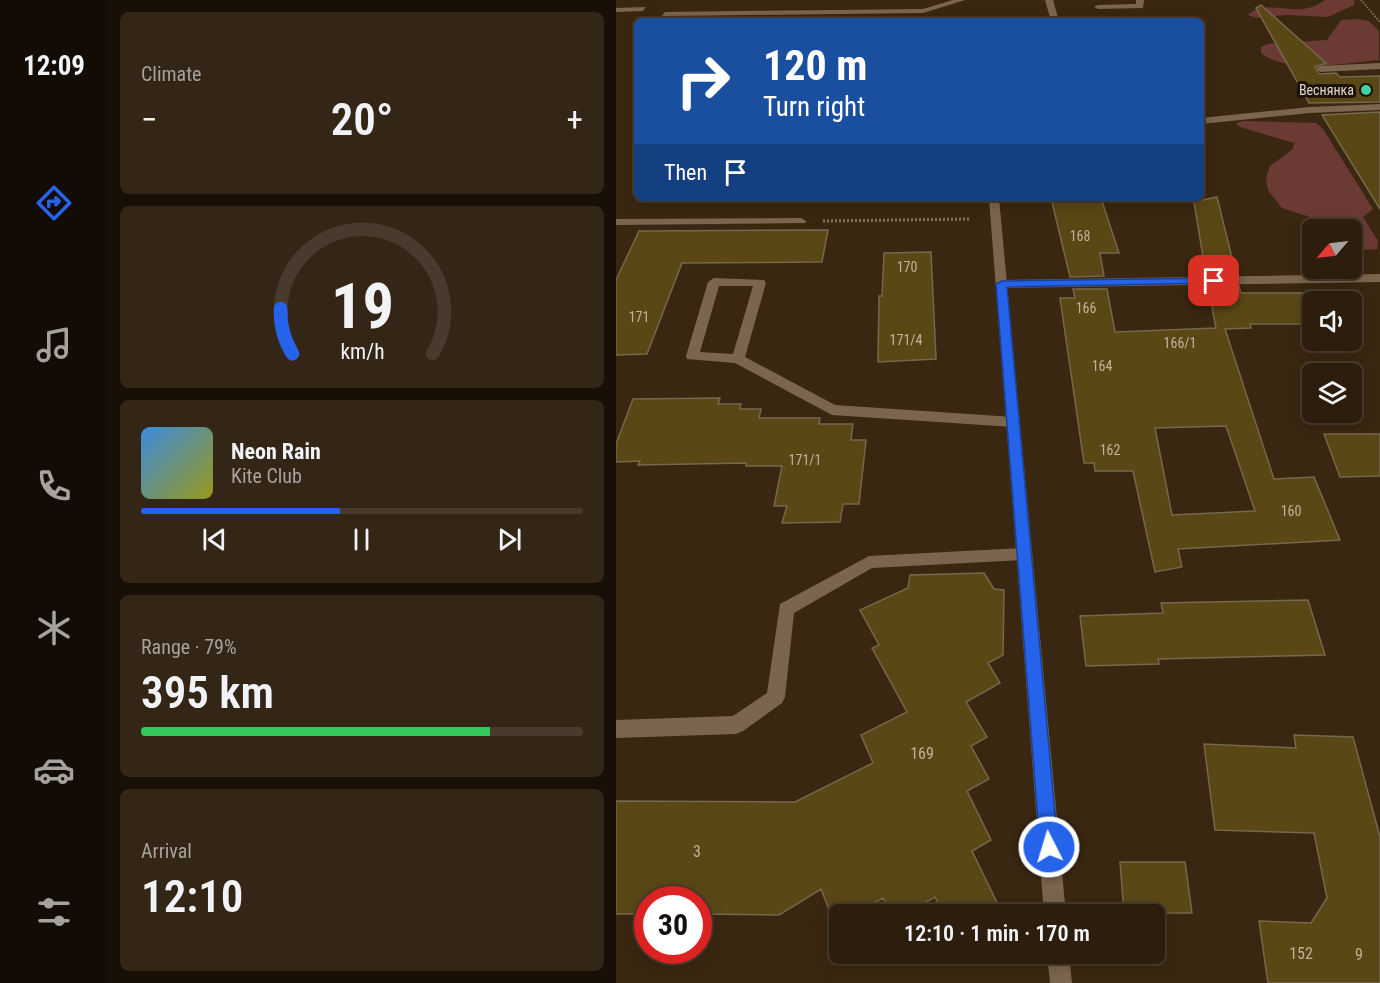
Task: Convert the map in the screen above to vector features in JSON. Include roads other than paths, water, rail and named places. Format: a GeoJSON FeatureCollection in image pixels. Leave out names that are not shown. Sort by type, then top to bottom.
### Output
{"type":"FeatureCollection","features":[{"type":"Feature","properties":{"kind":"street"},"geometry":{"type":"LineString","coordinates":[[663,18],[665,14],[923,11],[961,0]]}},
{"type":"Feature","properties":{"kind":"street"},"geometry":{"type":"LineString","coordinates":[[1049,0],[1054,18]]}},
{"type":"Feature","properties":{"kind":"street"},"geometry":{"type":"LineString","coordinates":[[1098,7],[1140,6],[1140,0]]}},
{"type":"Feature","properties":{"kind":"street"},"geometry":{"type":"LineString","coordinates":[[616,10],[643,9]]}},
{"type":"Feature","properties":{"kind":"street"},"geometry":{"type":"LineString","coordinates":[[1320,69],[1380,66]]}},
{"type":"Feature","properties":{"kind":"street"},"geometry":{"type":"LineString","coordinates":[[1204,121],[1310,110],[1380,107]]}},
{"type":"Feature","properties":{"kind":"street"},"geometry":{"type":"LineString","coordinates":[[994,201],[1054,904]]}},
{"type":"Feature","properties":{"kind":"street"},"geometry":{"type":"LineString","coordinates":[[616,222],[801,221]]}},
{"type":"Feature","properties":{"kind":"street"},"geometry":{"type":"LineString","coordinates":[[1002,284],[1380,278]]}},
{"type":"Feature","properties":{"kind":"street"},"geometry":{"type":"LineString","coordinates":[[738,359],[760,283],[714,282],[692,356],[738,359],[832,410],[1013,422]]}},
{"type":"Feature","properties":{"kind":"street"},"geometry":{"type":"LineString","coordinates":[[616,729],[736,725],[776,697],[786,609],[869,562],[1024,554]]}},
{"type":"Feature","properties":{"kind":"street"},"geometry":{"type":"LineString","coordinates":[[1059,964],[1061,983]]}},
{"type":"Feature","properties":{"kind":"place","name":"Веснянка"},"geometry":{"type":"Point","coordinates":[1366,90]}}]}
